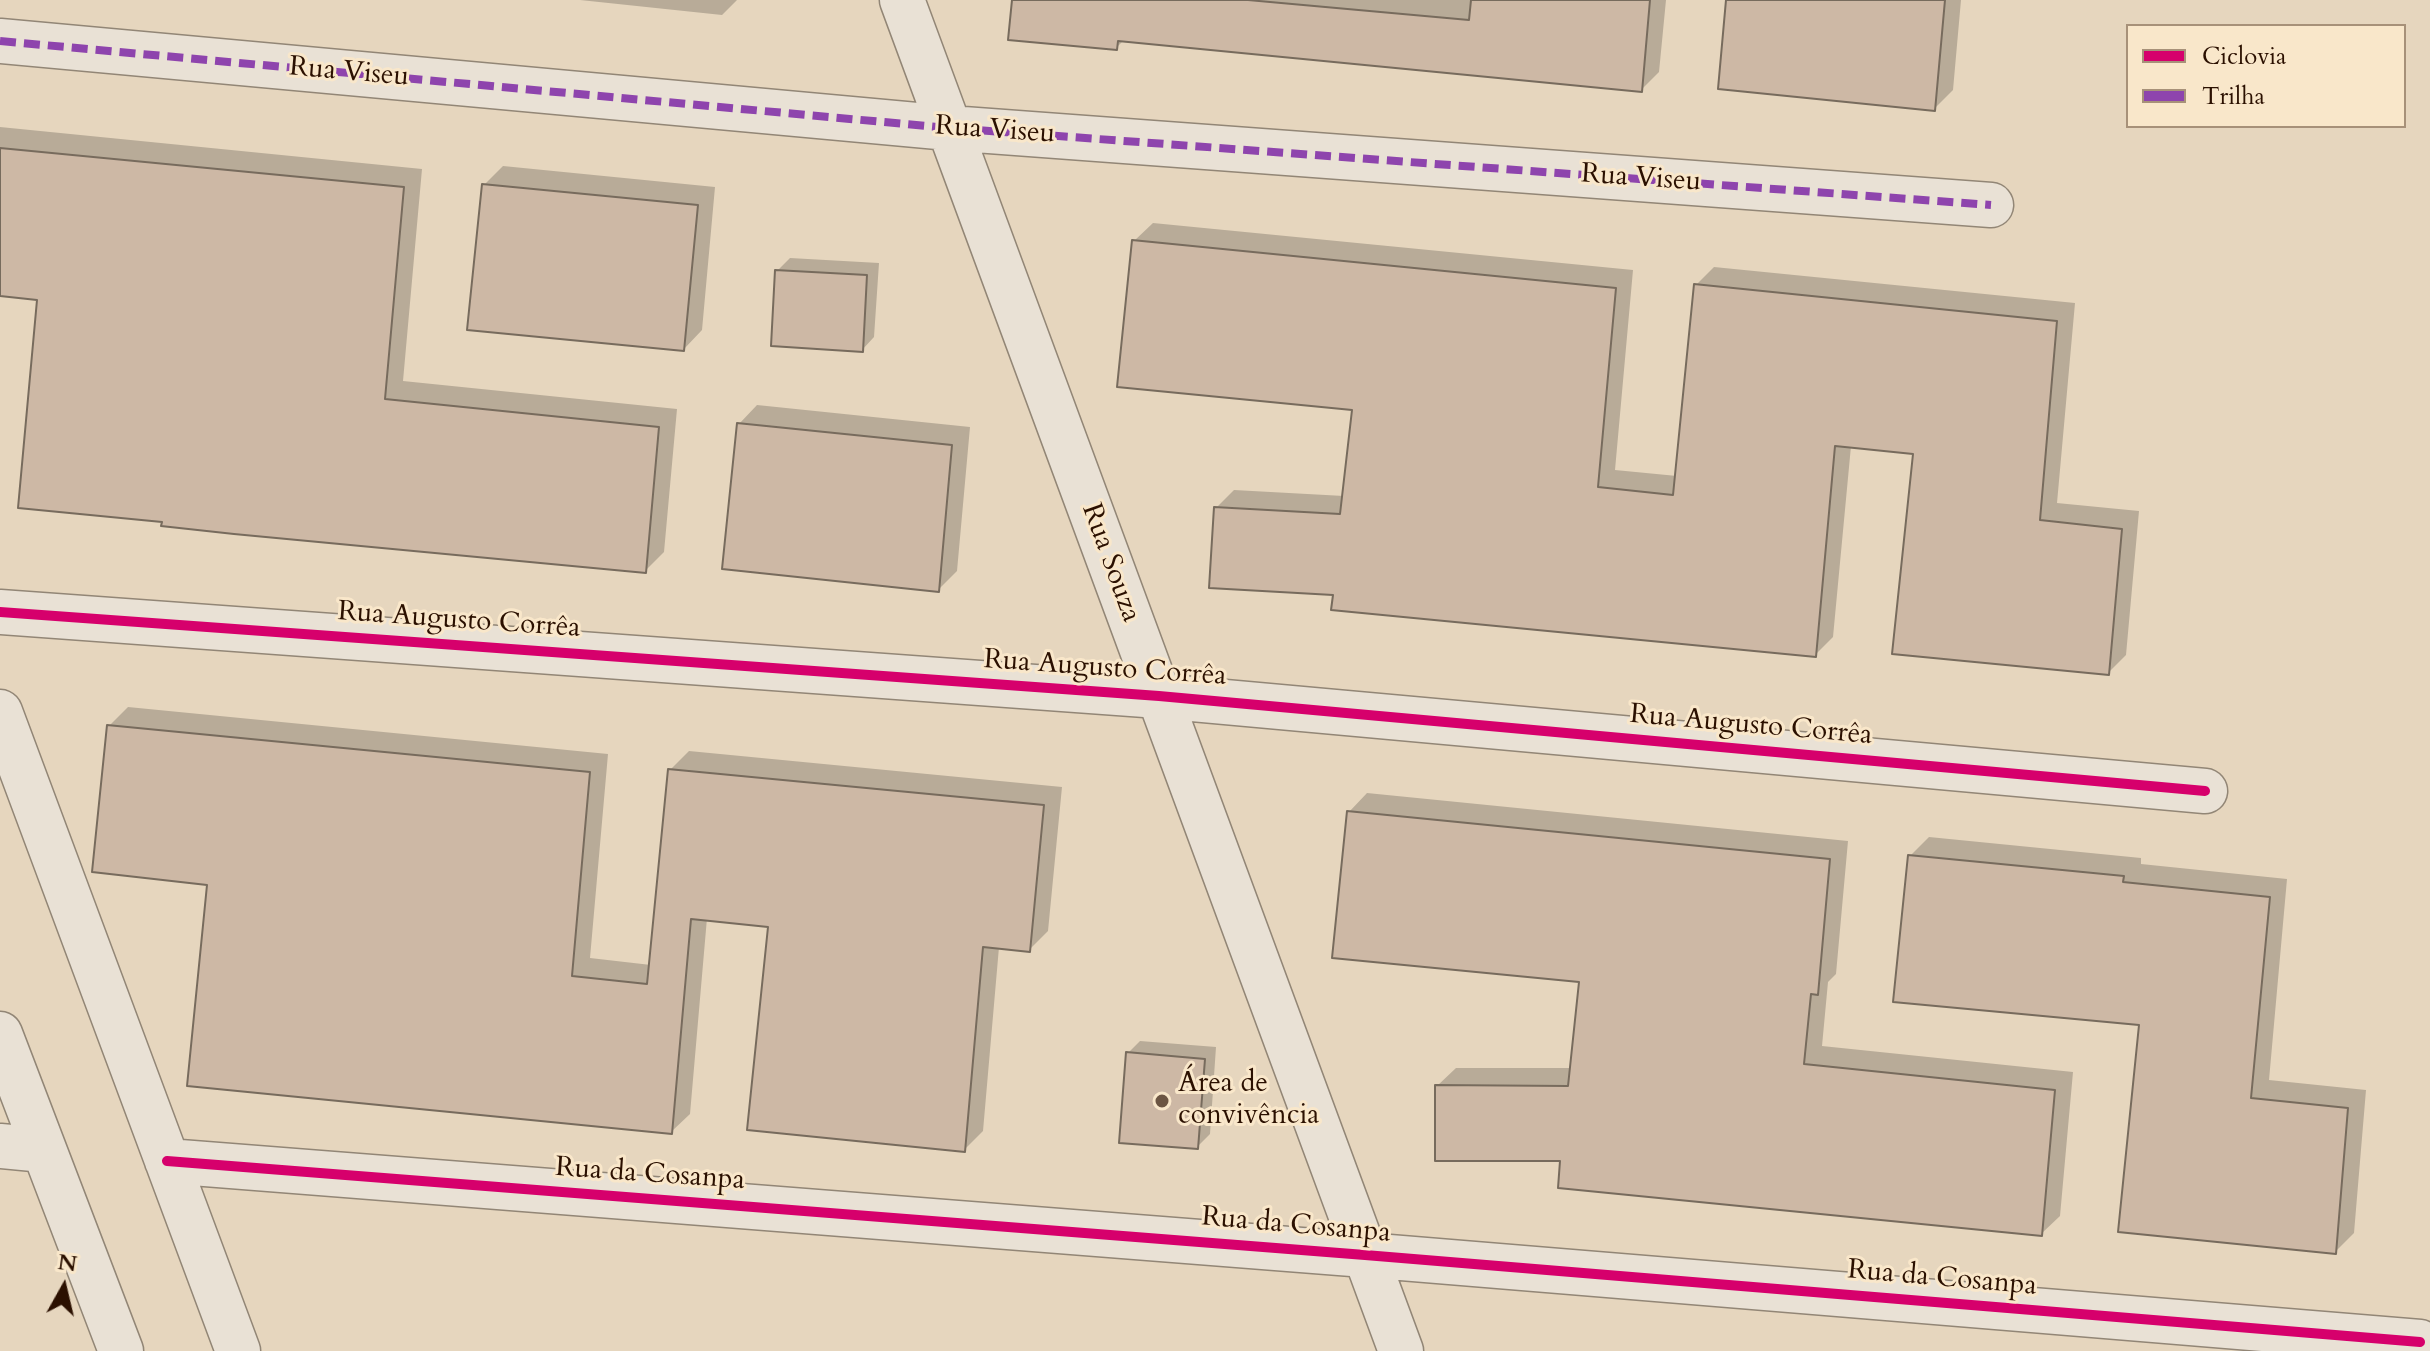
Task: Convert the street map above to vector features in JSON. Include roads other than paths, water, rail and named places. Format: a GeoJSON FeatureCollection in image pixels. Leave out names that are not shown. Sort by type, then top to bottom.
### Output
{"type":"FeatureCollection","features":[{"type":"Feature","properties":{"kind":"street","name":"Rua Souza"},"geometry":{"type":"LineString","coordinates":[[902,0],[1401,1351]]}},
{"type":"Feature","properties":{"kind":"street","name":"Rua Viseu"},"geometry":{"type":"LineString","coordinates":[[0,41],[949,128],[1991,205]]}},
{"type":"Feature","properties":{"kind":"street","name":"Rua Augusto Corrêa"},"geometry":{"type":"LineString","coordinates":[[0,612],[1159,696],[2205,791]]}},
{"type":"Feature","properties":{"kind":"street"},"geometry":{"type":"LineString","coordinates":[[0,712],[238,1351]]}},
{"type":"Feature","properties":{"kind":"street"},"geometry":{"type":"LineString","coordinates":[[0,1034],[121,1351]]}},
{"type":"Feature","properties":{"kind":"street"},"geometry":{"type":"LineString","coordinates":[[0,1146],[44,1150]]}},
{"type":"Feature","properties":{"kind":"street","name":"Rua da Cosanpa"},"geometry":{"type":"LineString","coordinates":[[167,1161],[2420,1342]]}},
{"type":"Feature","properties":{"kind":"place","name":"Área de convivência"},"geometry":{"type":"Point","coordinates":[1162,1101]}}]}
